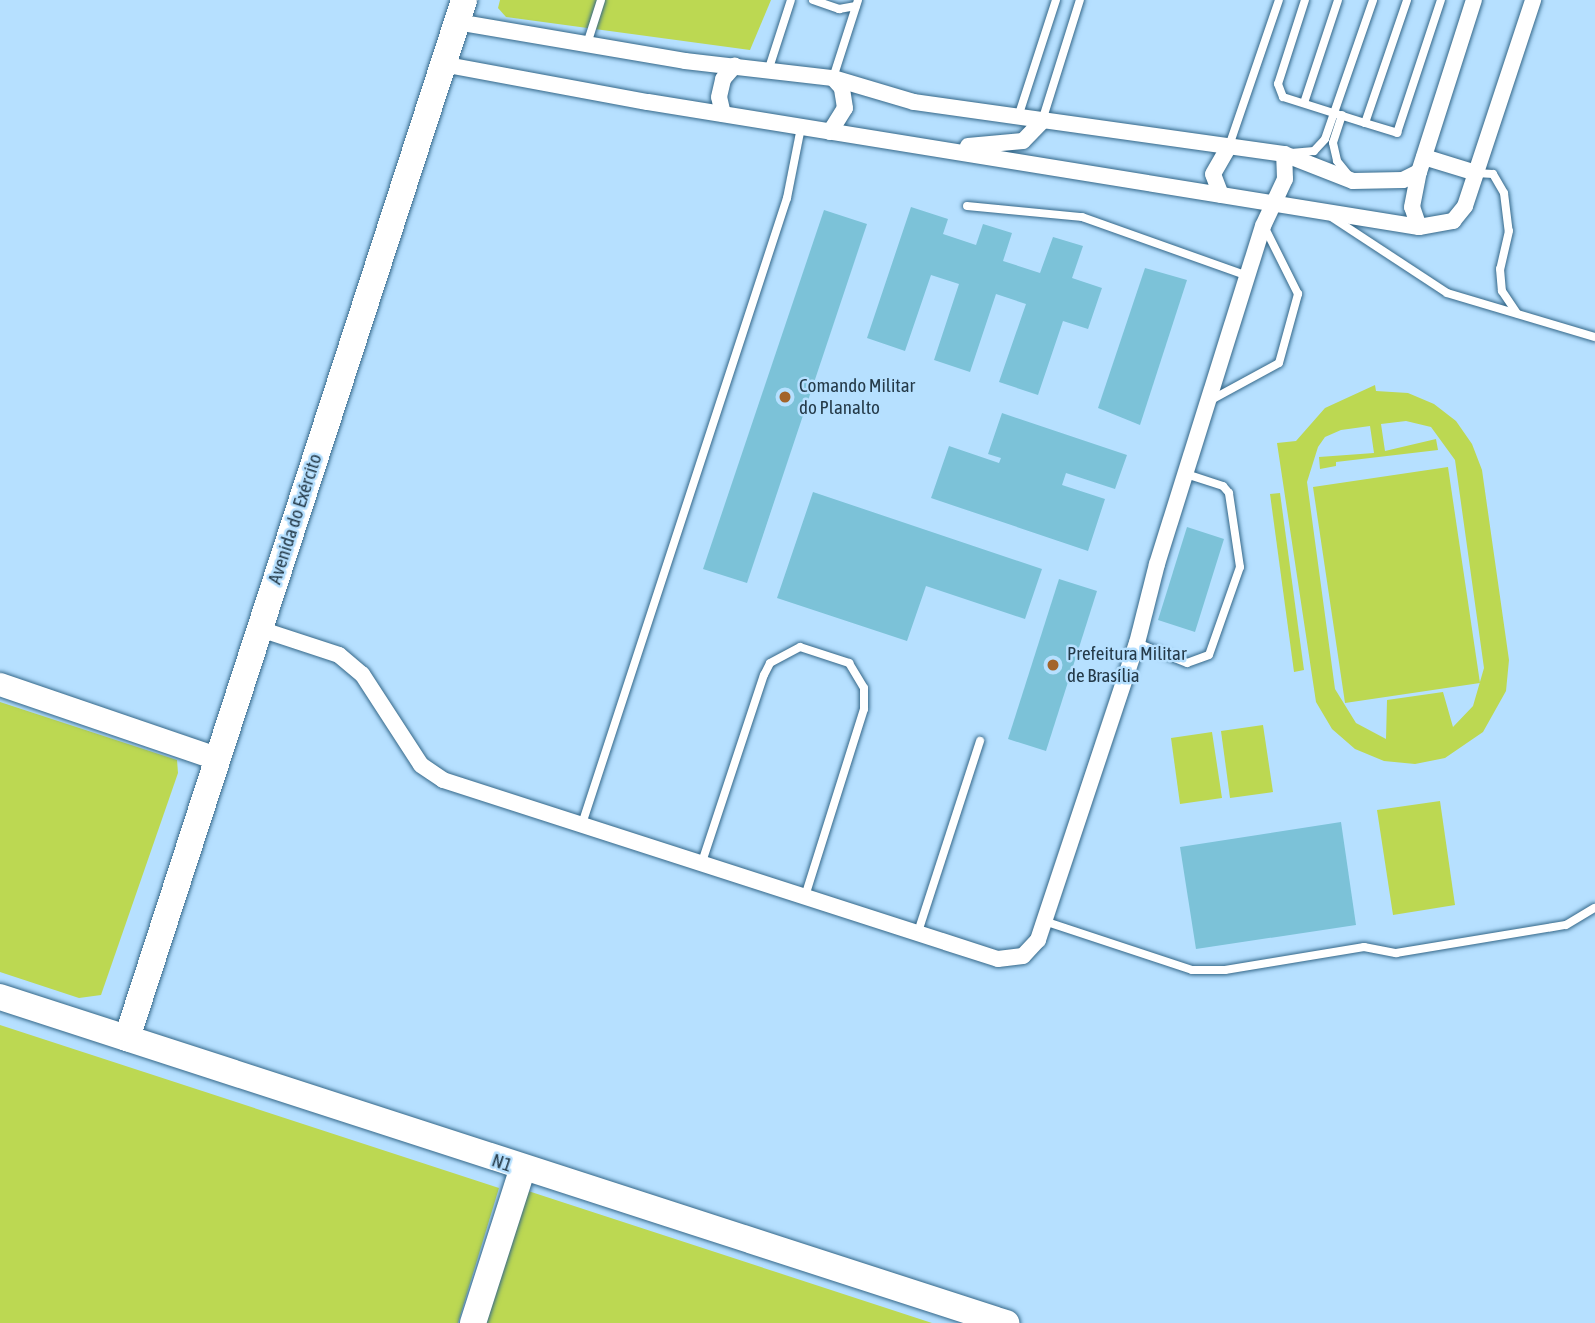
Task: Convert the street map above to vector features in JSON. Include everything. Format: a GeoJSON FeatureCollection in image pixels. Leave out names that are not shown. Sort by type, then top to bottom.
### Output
{"type":"FeatureCollection","features":[{"type":"Feature","properties":{"kind":"main road","name":"Avenida do Exército"},"geometry":{"type":"LineString","coordinates":[[127,1038],[460,11]]}},
{"type":"Feature","properties":{"kind":"main road"},"geometry":{"type":"LineString","coordinates":[[0,684],[216,758]]}},
{"type":"Feature","properties":{"kind":"main road","name":"N1"},"geometry":{"type":"LineString","coordinates":[[0,997],[522,1170],[1006,1323]]}},
{"type":"Feature","properties":{"kind":"main road"},"geometry":{"type":"LineString","coordinates":[[473,1323],[522,1170]]}},
{"type":"Feature","properties":{"kind":"street"},"geometry":{"type":"LineString","coordinates":[[1419,227],[1412,207],[1422,164],[1474,0]]}},
{"type":"Feature","properties":{"kind":"street"},"geometry":{"type":"LineString","coordinates":[[442,64],[830,132],[937,147],[1419,227],[1458,218],[1476,173],[1533,0]]}},
{"type":"Feature","properties":{"kind":"street"},"geometry":{"type":"LineString","coordinates":[[460,11],[587,44],[833,78],[894,99],[1284,154],[1353,181],[1403,180],[1422,164],[1476,173]]}},
{"type":"Feature","properties":{"kind":"street"},"geometry":{"type":"LineString","coordinates":[[723,114],[719,97],[723,79],[735,65]]}},
{"type":"Feature","properties":{"kind":"street"},"geometry":{"type":"LineString","coordinates":[[830,132],[845,108],[842,88],[833,78]]}},
{"type":"Feature","properties":{"kind":"street"},"geometry":{"type":"LineString","coordinates":[[937,147],[1023,141],[1042,121]]}},
{"type":"Feature","properties":{"kind":"street"},"geometry":{"type":"LineString","coordinates":[[1221,195],[1213,174],[1229,146]]}},
{"type":"Feature","properties":{"kind":"street"},"geometry":{"type":"LineString","coordinates":[[260,629],[347,661],[362,674],[421,765],[443,780],[999,959],[1023,956],[1038,940],[1137,643],[1185,474],[1271,203],[1285,179],[1284,154]]}},
{"type":"Feature","properties":{"kind":"lane"},"geometry":{"type":"LineString","coordinates":[[587,44],[601,0]]}},
{"type":"Feature","properties":{"kind":"lane"},"geometry":{"type":"LineString","coordinates":[[769,68],[791,0]]}},
{"type":"Feature","properties":{"kind":"lane"},"geometry":{"type":"LineString","coordinates":[[813,0],[839,9],[857,3]]}},
{"type":"Feature","properties":{"kind":"lane"},"geometry":{"type":"LineString","coordinates":[[1018,117],[1056,0]]}},
{"type":"Feature","properties":{"kind":"lane"},"geometry":{"type":"LineString","coordinates":[[1042,121],[1080,0]]}},
{"type":"Feature","properties":{"kind":"lane"},"geometry":{"type":"LineString","coordinates":[[1229,146],[1279,0]]}},
{"type":"Feature","properties":{"kind":"lane"},"geometry":{"type":"LineString","coordinates":[[1305,0],[1278,84],[1283,96],[1396,133],[1441,0]]}},
{"type":"Feature","properties":{"kind":"lane"},"geometry":{"type":"LineString","coordinates":[[1304,103],[1338,0]]}},
{"type":"Feature","properties":{"kind":"lane"},"geometry":{"type":"LineString","coordinates":[[1353,181],[1337,161],[1333,143],[1338,113],[1373,0]]}},
{"type":"Feature","properties":{"kind":"lane"},"geometry":{"type":"LineString","coordinates":[[1365,123],[1407,0]]}},
{"type":"Feature","properties":{"kind":"lane"},"geometry":{"type":"LineString","coordinates":[[833,78],[857,3]]}},
{"type":"Feature","properties":{"kind":"lane"},"geometry":{"type":"LineString","coordinates":[[1284,154],[1314,151],[1325,139],[1338,113]]}},
{"type":"Feature","properties":{"kind":"lane"},"geometry":{"type":"LineString","coordinates":[[582,824],[787,198],[801,127]]}},
{"type":"Feature","properties":{"kind":"lane"},"geometry":{"type":"LineString","coordinates":[[1476,173],[1493,174],[1504,193],[1509,231],[1500,269],[1502,291],[1517,313]]}},
{"type":"Feature","properties":{"kind":"lane"},"geometry":{"type":"LineString","coordinates":[[967,206],[1082,217],[1248,276]]}},
{"type":"Feature","properties":{"kind":"lane"},"geometry":{"type":"LineString","coordinates":[[1323,211],[1447,293],[1595,337]]}},
{"type":"Feature","properties":{"kind":"lane"},"geometry":{"type":"LineString","coordinates":[[1208,401],[1279,363],[1298,294],[1264,226]]}},
{"type":"Feature","properties":{"kind":"lane"},"geometry":{"type":"LineString","coordinates":[[1137,643],[1187,663],[1209,654],[1240,567],[1229,494],[1223,486],[1185,474]]}},
{"type":"Feature","properties":{"kind":"lane"},"geometry":{"type":"LineString","coordinates":[[702,862],[764,675],[770,663],[800,646],[849,663],[864,688],[864,709],[805,896]]}},
{"type":"Feature","properties":{"kind":"lane"},"geometry":{"type":"LineString","coordinates":[[918,932],[980,741]]}},
{"type":"Feature","properties":{"kind":"lane"},"geometry":{"type":"LineString","coordinates":[[1044,921],[1192,971],[1225,971],[1363,947],[1396,953],[1566,925],[1594,908]]}},
{"type":"Feature","properties":{"kind":"green space"},"geometry":{"type":"Polygon","coordinates":[[[500,0],[771,0],[750,50],[506,17],[498,8],[500,0]]]}},
{"type":"Feature","properties":{"kind":"green space"},"geometry":{"type":"Polygon","coordinates":[[[1375,385],[1376,391],[1408,393],[1434,404],[1456,421],[1472,444],[1482,470],[1509,660],[1506,691],[1483,732],[1445,758],[1415,764],[1384,761],[1355,749],[1332,729],[1316,702],[1277,443],[1296,441],[1325,408],[1375,385]],[[1406,421],[1381,424],[1385,451],[1436,439],[1438,450],[1336,462],[1336,466],[1320,469],[1319,457],[1374,453],[1370,426],[1341,430],[1325,437],[1318,447],[1307,482],[1335,689],[1356,723],[1386,739],[1387,700],[1443,692],[1453,727],[1473,706],[1484,668],[1455,460],[1431,427],[1406,421]]]}},
{"type":"Feature","properties":{"kind":"green space"},"geometry":{"type":"Polygon","coordinates":[[[1448,467],[1480,683],[1345,703],[1313,487],[1448,467]]]}},
{"type":"Feature","properties":{"kind":"green space"},"geometry":{"type":"Polygon","coordinates":[[[1280,493],[1304,670],[1294,672],[1270,494],[1280,493]]]}},
{"type":"Feature","properties":{"kind":"green space"},"geometry":{"type":"Polygon","coordinates":[[[0,702],[177,760],[178,773],[101,995],[79,998],[0,972],[0,702]]]}},
{"type":"Feature","properties":{"kind":"green space"},"geometry":{"type":"Polygon","coordinates":[[[1263,725],[1273,792],[1230,798],[1221,731],[1263,725]]]}},
{"type":"Feature","properties":{"kind":"green space"},"geometry":{"type":"Polygon","coordinates":[[[1212,732],[1222,798],[1180,804],[1171,738],[1212,732]]]}},
{"type":"Feature","properties":{"kind":"green space"},"geometry":{"type":"Polygon","coordinates":[[[1440,801],[1455,905],[1393,915],[1377,810],[1440,801]]]}},
{"type":"Feature","properties":{"kind":"green space"},"geometry":{"type":"Polygon","coordinates":[[[0,1025],[499,1188],[458,1323],[0,1323],[0,1025]]]}},
{"type":"Feature","properties":{"kind":"green space"},"geometry":{"type":"Polygon","coordinates":[[[519,1188],[932,1323],[478,1323],[519,1188]]]}},
{"type":"Feature","properties":{"kind":"building"},"geometry":{"type":"Polygon","coordinates":[[[911,207],[948,219],[943,234],[976,245],[983,224],[1012,233],[1003,261],[1040,273],[1053,237],[1083,246],[1072,278],[1102,288],[1088,329],[1063,321],[1038,395],[999,382],[1026,304],[996,294],[970,372],[934,360],[959,284],[931,275],[905,351],[867,338],[911,207]]]}},
{"type":"Feature","properties":{"kind":"building","name":"Comando Militar do Planalto"},"geometry":{"type":"Polygon","coordinates":[[[824,210],[867,224],[747,583],[703,569],[824,210]]]}},
{"type":"Feature","properties":{"kind":"building"},"geometry":{"type":"Polygon","coordinates":[[[1145,268],[1187,280],[1140,425],[1098,408],[1145,268]]]}},
{"type":"Feature","properties":{"kind":"building"},"geometry":{"type":"Polygon","coordinates":[[[1002,413],[1127,455],[1115,489],[1066,473],[1062,485],[1105,499],[1088,551],[931,498],[949,446],[999,463],[1001,458],[988,454],[1002,413]]]}},
{"type":"Feature","properties":{"kind":"building"},"geometry":{"type":"Polygon","coordinates":[[[813,492],[1042,569],[1025,619],[926,586],[907,641],[777,598],[813,492]]]}},
{"type":"Feature","properties":{"kind":"building"},"geometry":{"type":"Polygon","coordinates":[[[1187,527],[1224,539],[1195,632],[1158,620],[1187,527]]]}},
{"type":"Feature","properties":{"kind":"building","name":"Prefeitura Militar de Brasília"},"geometry":{"type":"Polygon","coordinates":[[[1059,579],[1097,591],[1046,751],[1008,739],[1059,579]]]}},
{"type":"Feature","properties":{"kind":"building"},"geometry":{"type":"Polygon","coordinates":[[[1341,822],[1356,925],[1196,949],[1180,847],[1341,822]]]}},
{"type":"Feature","properties":{"kind":"place","name":"Comando Militar do Planalto"},"geometry":{"type":"Point","coordinates":[785,397]}},
{"type":"Feature","properties":{"kind":"place","name":"Prefeitura Militar de Brasília"},"geometry":{"type":"Point","coordinates":[1053,665]}}]}
